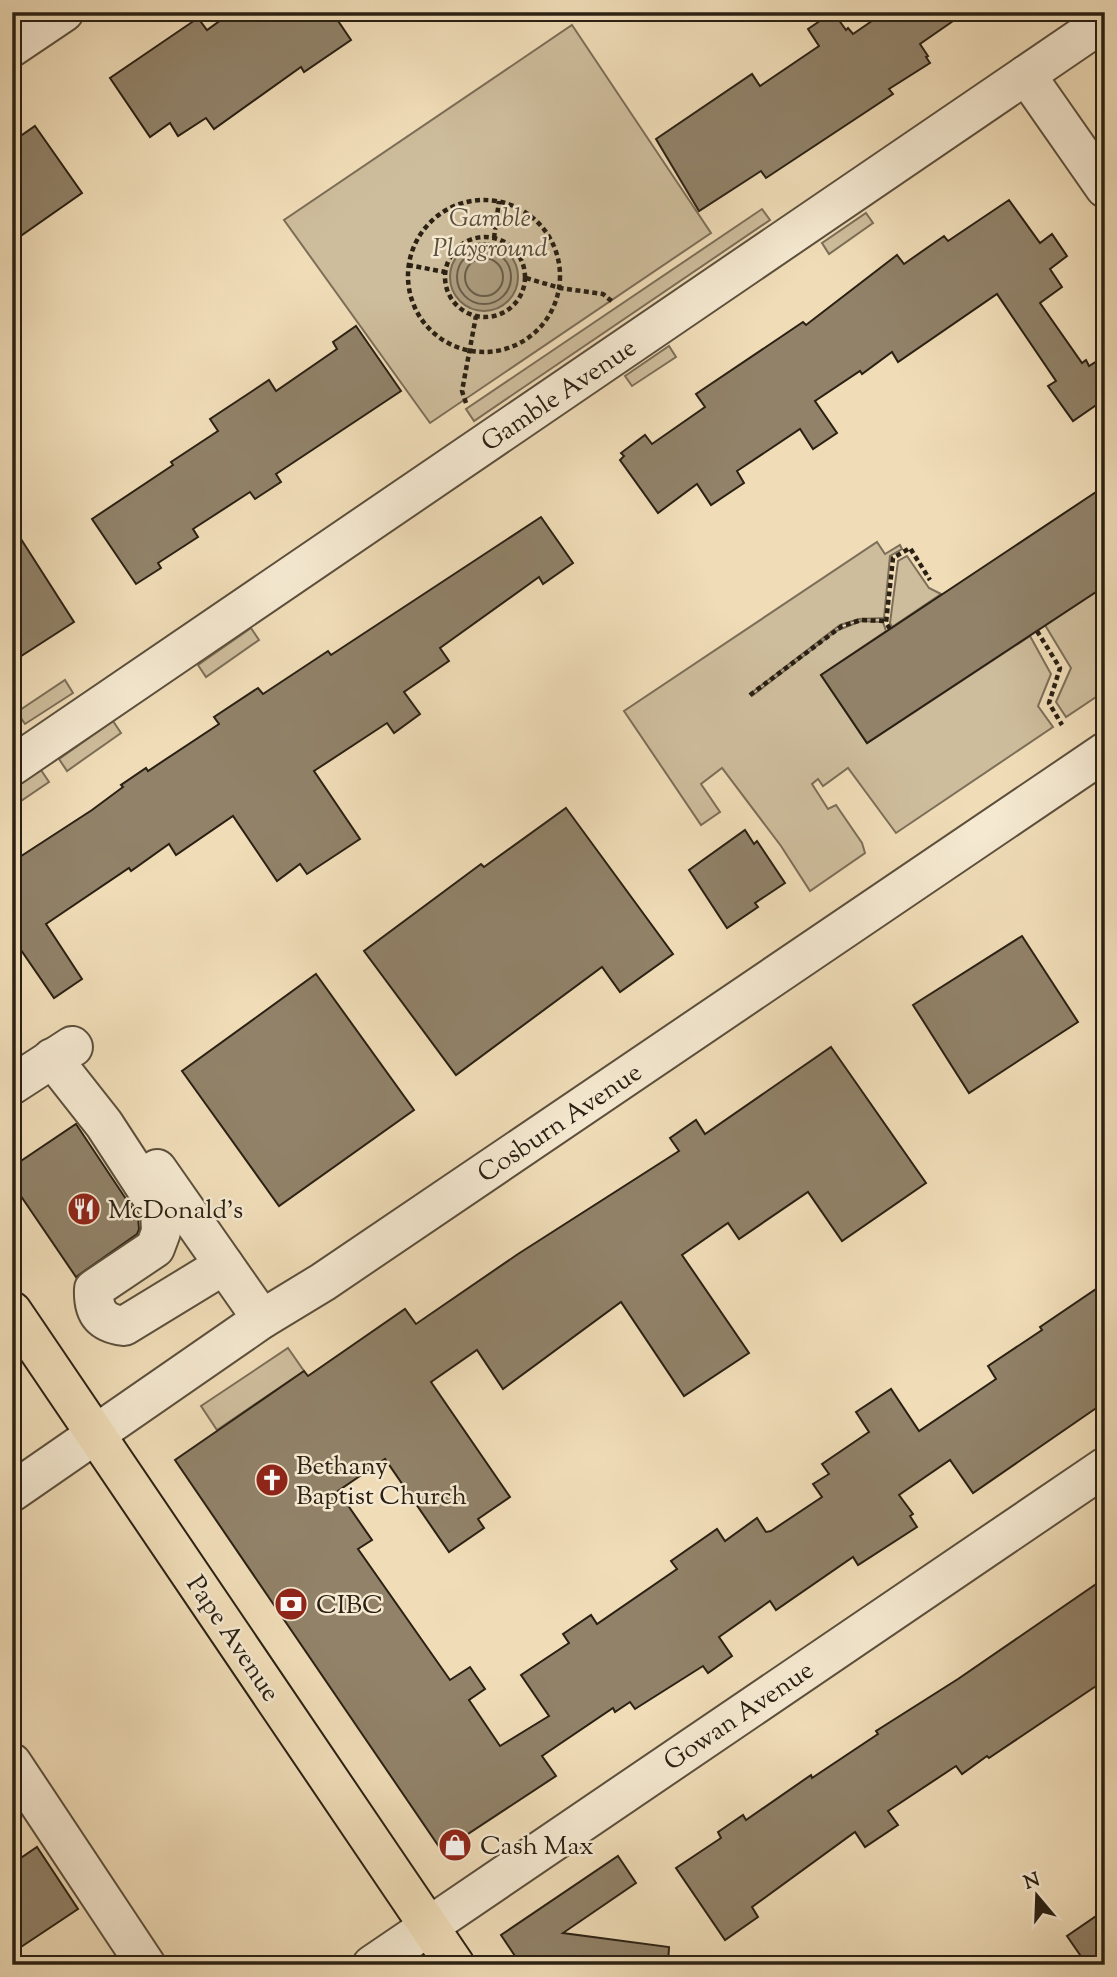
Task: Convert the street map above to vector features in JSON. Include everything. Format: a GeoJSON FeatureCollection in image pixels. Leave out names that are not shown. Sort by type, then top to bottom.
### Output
{"type":"FeatureCollection","features":[{"type":"Feature","properties":{"kind":"main road","name":"Pape Avenue"},"geometry":{"type":"LineString","coordinates":[[12,1311],[455,1965]]}},
{"type":"Feature","properties":{"kind":"street"},"geometry":{"type":"LineString","coordinates":[[12,47],[64,12]]}},
{"type":"Feature","properties":{"kind":"street","name":"Gamble Avenue"},"geometry":{"type":"LineString","coordinates":[[12,766],[1105,22]]}},
{"type":"Feature","properties":{"kind":"street"},"geometry":{"type":"LineString","coordinates":[[1026,75],[1105,188]]}},
{"type":"Feature","properties":{"kind":"street","name":"Cosburn Avenue"},"geometry":{"type":"LineString","coordinates":[[12,1492],[262,1319],[335,1274],[1105,752]]}},
{"type":"Feature","properties":{"kind":"street"},"geometry":{"type":"LineString","coordinates":[[12,1085],[72,1046],[262,1319]]}},
{"type":"Feature","properties":{"kind":"street"},"geometry":{"type":"LineString","coordinates":[[52,1058],[104,1124],[160,1210],[161,1232],[155,1248],[94,1289],[94,1303],[100,1316],[111,1325],[124,1326],[224,1265]]}},
{"type":"Feature","properties":{"kind":"street","name":"Gowan Avenue"},"geometry":{"type":"LineString","coordinates":[[372,1965],[1105,1467]]}},
{"type":"Feature","properties":{"kind":"street"},"geometry":{"type":"LineString","coordinates":[[12,1763],[146,1965]]}},
{"type":"Feature","properties":{"kind":"path"},"geometry":{"type":"LineString","coordinates":[[471,201],[499,201],[529,214],[547,232],[561,268],[560,288],[550,315],[526,340],[494,352],[470,351],[442,340],[420,318],[410,296],[408,265],[414,246],[425,228],[445,210],[471,201]]}},
{"type":"Feature","properties":{"kind":"path"},"geometry":{"type":"LineString","coordinates":[[494,238],[499,201]]}},
{"type":"Feature","properties":{"kind":"path"},"geometry":{"type":"LineString","coordinates":[[479,237],[494,238],[507,243],[517,252],[526,278],[519,299],[508,310],[493,316],[477,316],[462,310],[454,303],[446,288],[445,272],[449,259],[462,244],[479,237]]}},
{"type":"Feature","properties":{"kind":"path"},"geometry":{"type":"LineString","coordinates":[[408,265],[445,272]]}},
{"type":"Feature","properties":{"kind":"path"},"geometry":{"type":"LineString","coordinates":[[526,278],[560,288],[603,294],[614,303]]}},
{"type":"Feature","properties":{"kind":"path"},"geometry":{"type":"LineString","coordinates":[[466,403],[462,391],[477,316]]}},
{"type":"Feature","properties":{"kind":"path"},"geometry":{"type":"LineString","coordinates":[[890,629],[886,621],[893,558],[910,548],[930,580]]}},
{"type":"Feature","properties":{"kind":"path"},"geometry":{"type":"LineString","coordinates":[[751,695],[842,626],[861,620],[886,621]]}},
{"type":"Feature","properties":{"kind":"path"},"geometry":{"type":"LineString","coordinates":[[1037,631],[1060,668],[1049,703],[1062,725]]}},
{"type":"Feature","properties":{"kind":"green space","name":"Gamble Playground"},"geometry":{"type":"Polygon","coordinates":[[[572,25],[711,233],[430,423],[284,220],[572,25]]]}},
{"type":"Feature","properties":{"kind":"green space"},"geometry":{"type":"Polygon","coordinates":[[[762,209],[770,220],[474,421],[466,409],[762,209]]]}},
{"type":"Feature","properties":{"kind":"green space"},"geometry":{"type":"Polygon","coordinates":[[[866,213],[873,223],[829,254],[822,243],[866,213]]]}},
{"type":"Feature","properties":{"kind":"green space"},"geometry":{"type":"Polygon","coordinates":[[[669,346],[676,357],[632,386],[625,376],[669,346]]]}},
{"type":"Feature","properties":{"kind":"green space"},"geometry":{"type":"Polygon","coordinates":[[[877,542],[885,554],[900,545],[902,549],[890,556],[884,618],[859,619],[840,625],[750,694],[752,696],[836,631],[861,621],[883,622],[886,631],[821,675],[867,743],[1030,636],[1051,674],[1038,706],[1053,727],[896,833],[848,768],[823,786],[818,779],[812,784],[828,809],[836,805],[862,843],[865,853],[810,891],[781,846],[722,768],[701,784],[720,812],[701,825],[624,711],[877,542]]]}},
{"type":"Feature","properties":{"kind":"green space"},"geometry":{"type":"Polygon","coordinates":[[[907,556],[929,588],[941,594],[892,627],[890,623],[898,561],[907,556]]]}},
{"type":"Feature","properties":{"kind":"green space"},"geometry":{"type":"Polygon","coordinates":[[[1105,586],[1105,691],[1066,717],[1056,702],[1071,668],[1045,625],[1105,586]]]}},
{"type":"Feature","properties":{"kind":"green space"},"geometry":{"type":"Polygon","coordinates":[[[251,628],[259,640],[206,677],[198,665],[251,628]]]}},
{"type":"Feature","properties":{"kind":"green space"},"geometry":{"type":"Polygon","coordinates":[[[65,680],[73,693],[25,724],[17,712],[65,680]]]}},
{"type":"Feature","properties":{"kind":"green space"},"geometry":{"type":"Polygon","coordinates":[[[113,721],[121,733],[67,771],[59,759],[113,721]]]}},
{"type":"Feature","properties":{"kind":"green space"},"geometry":{"type":"Polygon","coordinates":[[[41,770],[49,782],[12,807],[12,790],[41,770]]]}},
{"type":"Feature","properties":{"kind":"green space"},"geometry":{"type":"Polygon","coordinates":[[[288,1348],[304,1371],[217,1430],[201,1406],[288,1348]]]}},
{"type":"Feature","properties":{"kind":"water"},"geometry":{"type":"Polygon","coordinates":[[[477,243],[491,243],[503,248],[513,258],[518,277],[513,296],[503,306],[491,311],[477,311],[465,306],[455,296],[450,284],[450,270],[455,258],[465,248],[477,243]]]}},
{"type":"Feature","properties":{"kind":"building"},"geometry":{"type":"Polygon","coordinates":[[[232,12],[332,12],[351,40],[304,72],[301,67],[214,129],[206,118],[178,136],[170,123],[150,137],[110,78],[198,18],[207,30],[232,12]]]}},
{"type":"Feature","properties":{"kind":"building"},"geometry":{"type":"Polygon","coordinates":[[[833,12],[846,30],[848,28],[853,34],[885,12],[966,12],[920,44],[930,63],[889,89],[893,94],[766,178],[761,171],[699,211],[656,139],[752,74],[760,86],[819,46],[808,29],[833,12]]]}},
{"type":"Feature","properties":{"kind":"building"},"geometry":{"type":"Polygon","coordinates":[[[35,126],[82,193],[12,242],[12,157],[20,152],[12,142],[35,126]]]}},
{"type":"Feature","properties":{"kind":"building"},"geometry":{"type":"Polygon","coordinates":[[[1009,200],[1040,243],[1052,234],[1067,256],[1050,269],[1062,287],[1040,303],[1082,363],[1086,360],[1089,366],[1105,356],[1105,399],[1073,421],[1048,386],[1056,381],[997,294],[898,362],[892,352],[862,374],[860,371],[815,401],[837,433],[813,449],[800,429],[737,471],[744,483],[711,505],[697,484],[658,513],[620,460],[624,456],[621,453],[645,435],[652,444],[705,407],[696,394],[803,322],[806,325],[897,255],[904,264],[944,236],[948,241],[1009,200]]]}},
{"type":"Feature","properties":{"kind":"building"},"geometry":{"type":"Polygon","coordinates":[[[356,326],[401,391],[276,474],[281,482],[255,499],[250,492],[193,529],[198,537],[158,563],[161,568],[136,584],[92,519],[173,465],[171,462],[218,431],[210,419],[269,380],[276,391],[337,349],[333,342],[356,326]]]}},
{"type":"Feature","properties":{"kind":"building"},"geometry":{"type":"Polygon","coordinates":[[[1105,486],[1105,586],[867,743],[821,675],[1105,486]]]}},
{"type":"Feature","properties":{"kind":"building"},"geometry":{"type":"Polygon","coordinates":[[[541,517],[573,563],[543,584],[539,577],[440,648],[449,661],[404,692],[420,714],[394,733],[387,723],[314,771],[360,839],[307,874],[300,864],[277,881],[233,816],[176,855],[169,844],[46,924],[82,979],[54,998],[12,937],[12,862],[92,810],[146,768],[148,771],[219,724],[214,717],[258,688],[263,694],[328,651],[331,655],[541,517]]]}},
{"type":"Feature","properties":{"kind":"building"},"geometry":{"type":"Polygon","coordinates":[[[12,525],[74,622],[12,662],[12,525]]]}},
{"type":"Feature","properties":{"kind":"building"},"geometry":{"type":"Polygon","coordinates":[[[566,808],[673,954],[620,992],[602,967],[456,1075],[364,951],[481,864],[484,867],[566,808]]]}},
{"type":"Feature","properties":{"kind":"building"},"geometry":{"type":"Polygon","coordinates":[[[745,830],[754,844],[757,841],[785,883],[755,903],[758,907],[727,928],[689,870],[745,830]]]}},
{"type":"Feature","properties":{"kind":"building"},"geometry":{"type":"Polygon","coordinates":[[[1022,936],[1078,1022],[969,1093],[913,1005],[1022,936]]]}},
{"type":"Feature","properties":{"kind":"building"},"geometry":{"type":"Polygon","coordinates":[[[316,974],[414,1110],[279,1206],[182,1071],[316,974]]]}},
{"type":"Feature","properties":{"kind":"building"},"geometry":{"type":"Polygon","coordinates":[[[831,1047],[926,1183],[842,1241],[808,1192],[739,1239],[728,1223],[682,1255],[749,1353],[684,1396],[621,1302],[503,1389],[477,1350],[431,1382],[510,1497],[478,1519],[484,1528],[449,1552],[385,1459],[338,1491],[372,1540],[358,1549],[450,1680],[470,1667],[485,1689],[469,1700],[500,1746],[549,1716],[521,1675],[569,1643],[563,1634],[591,1615],[597,1624],[677,1569],[671,1561],[717,1529],[725,1541],[757,1518],[766,1532],[771,1531],[822,1497],[813,1484],[829,1474],[822,1464],[869,1432],[856,1412],[891,1389],[919,1431],[996,1379],[988,1366],[1105,1283],[1105,1402],[973,1493],[950,1460],[899,1495],[913,1514],[910,1516],[917,1527],[858,1565],[853,1557],[776,1610],[770,1601],[719,1637],[732,1656],[708,1673],[703,1666],[635,1709],[630,1702],[615,1712],[613,1708],[542,1756],[556,1776],[442,1851],[175,1460],[304,1371],[308,1376],[405,1309],[416,1324],[518,1254],[679,1151],[670,1138],[696,1120],[705,1134],[831,1047]]]}},
{"type":"Feature","properties":{"kind":"building","name":"McDonald's"},"geometry":{"type":"Polygon","coordinates":[[[76,1124],[138,1217],[139,1229],[137,1234],[76,1277],[12,1183],[12,1167],[76,1124]]]}},
{"type":"Feature","properties":{"kind":"building"},"geometry":{"type":"Polygon","coordinates":[[[1105,1578],[1105,1680],[989,1758],[987,1756],[962,1774],[956,1766],[888,1811],[898,1825],[865,1847],[855,1832],[752,1907],[758,1917],[725,1940],[676,1868],[721,1838],[718,1832],[743,1815],[746,1820],[811,1775],[812,1778],[878,1734],[876,1731],[958,1679],[1105,1578]]]}},
{"type":"Feature","properties":{"kind":"building"},"geometry":{"type":"Polygon","coordinates":[[[37,1847],[78,1909],[12,1953],[12,1864],[37,1847]]]}},
{"type":"Feature","properties":{"kind":"building"},"geometry":{"type":"Polygon","coordinates":[[[618,1856],[636,1883],[563,1933],[669,1947],[668,1965],[521,1965],[501,1935],[618,1856]]]}},
{"type":"Feature","properties":{"kind":"building"},"geometry":{"type":"Polygon","coordinates":[[[1105,1910],[1105,1965],[1087,1965],[1067,1936],[1105,1910]]]}},
{"type":"Feature","properties":{"kind":"place","name":"McDonald's"},"geometry":{"type":"Point","coordinates":[84,1209]}},
{"type":"Feature","properties":{"kind":"place","name":"Bethany Baptist Church"},"geometry":{"type":"Point","coordinates":[272,1480]}},
{"type":"Feature","properties":{"kind":"place","name":"CIBC"},"geometry":{"type":"Point","coordinates":[291,1604]}},
{"type":"Feature","properties":{"kind":"place","name":"Cash Max"},"geometry":{"type":"Point","coordinates":[455,1845]}}]}
